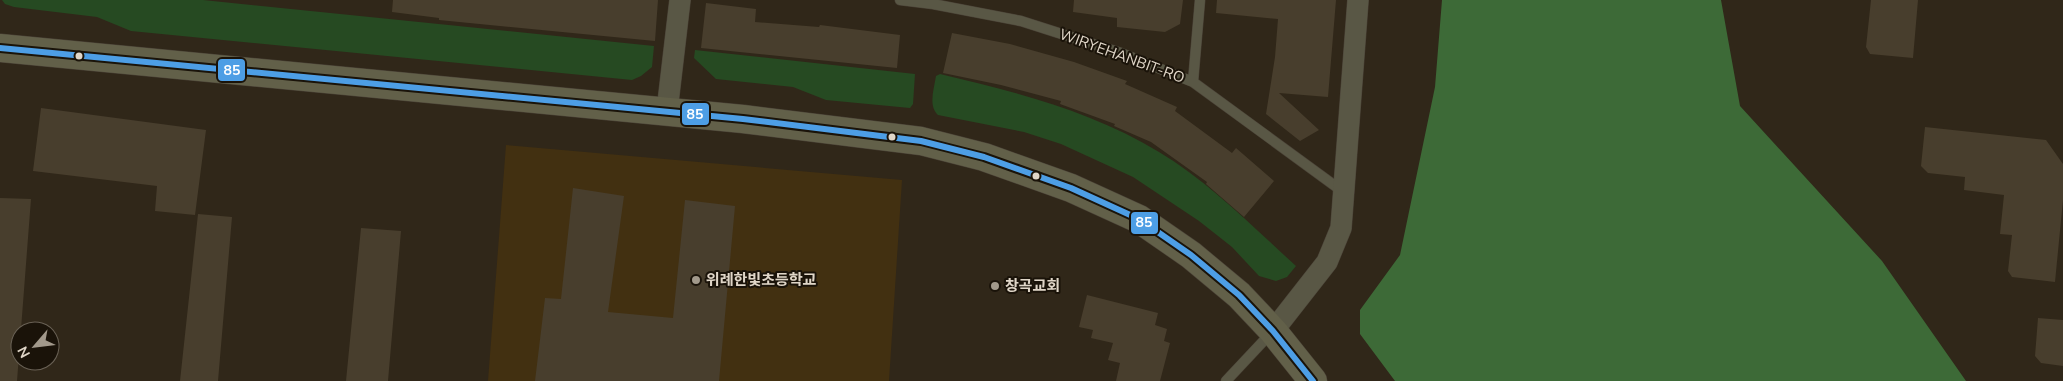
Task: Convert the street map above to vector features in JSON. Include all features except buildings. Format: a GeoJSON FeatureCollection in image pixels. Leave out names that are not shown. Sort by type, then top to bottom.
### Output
{"type":"FeatureCollection","features":[{"type":"Feature","properties":{"kind":"street"},"geometry":{"type":"LineString","coordinates":[[667,111],[680,0]]}},
{"type":"Feature","properties":{"kind":"street"},"geometry":{"type":"LineString","coordinates":[[1273,332],[1327,262],[1341,228],[1342,190],[1358,0]]}},
{"type":"Feature","properties":{"kind":"street"},"geometry":{"type":"LineString","coordinates":[[0,48],[667,111],[921,141],[984,157],[1027,172],[1071,188],[1139,219],[1198,260],[1239,294],[1313,381]]}},
{"type":"Feature","properties":{"kind":"lane","name":"WIRYEHANBIT-RO"},"geometry":{"type":"LineString","coordinates":[[900,0],[933,4],[1021,21],[1121,53],[1193,82],[1342,190]]}},
{"type":"Feature","properties":{"kind":"lane"},"geometry":{"type":"LineString","coordinates":[[1193,82],[1200,0]]}},
{"type":"Feature","properties":{"kind":"lane"},"geometry":{"type":"LineString","coordinates":[[1226,381],[1273,332]]}},
{"type":"Feature","properties":{"kind":"shaded area","name":"위례한빛초등학교"},"geometry":{"type":"Polygon","coordinates":[[[506,145],[902,180],[889,381],[488,381],[506,145]]]}},
{"type":"Feature","properties":{"kind":"green space"},"geometry":{"type":"Polygon","coordinates":[[[2,0],[203,0],[654,46],[652,67],[641,76],[632,80],[131,31],[97,17],[14,7],[5,4],[2,0]]]}},
{"type":"Feature","properties":{"kind":"green space"},"geometry":{"type":"Polygon","coordinates":[[[1442,0],[1721,0],[1740,106],[1882,261],[1966,381],[1395,381],[1360,334],[1360,310],[1400,255],[1435,87],[1442,0]]]}},
{"type":"Feature","properties":{"kind":"green space"},"geometry":{"type":"Polygon","coordinates":[[[695,50],[915,74],[913,104],[910,108],[826,100],[793,87],[716,79],[694,58],[695,50]]]}},
{"type":"Feature","properties":{"kind":"green space"},"geometry":{"type":"Polygon","coordinates":[[[940,74],[1053,104],[1107,125],[1159,152],[1213,191],[1296,266],[1287,277],[1276,281],[1259,276],[1232,247],[1199,221],[1133,177],[1061,144],[1024,132],[938,115],[932,102],[936,76],[940,74]]]}},
{"type":"Feature","properties":{"kind":"transit line","name":"85"},"geometry":{"type":"LineString","coordinates":[[0,48],[743,119],[921,141],[984,157],[1071,188],[1139,219],[1191,255],[1239,295],[1273,331],[1313,381]]}},
{"type":"Feature","properties":{"kind":"place","name":"위례한빛초등학교"},"geometry":{"type":"Point","coordinates":[696,280]}},
{"type":"Feature","properties":{"kind":"place","name":"창곡교회"},"geometry":{"type":"Point","coordinates":[995,286]}}]}
